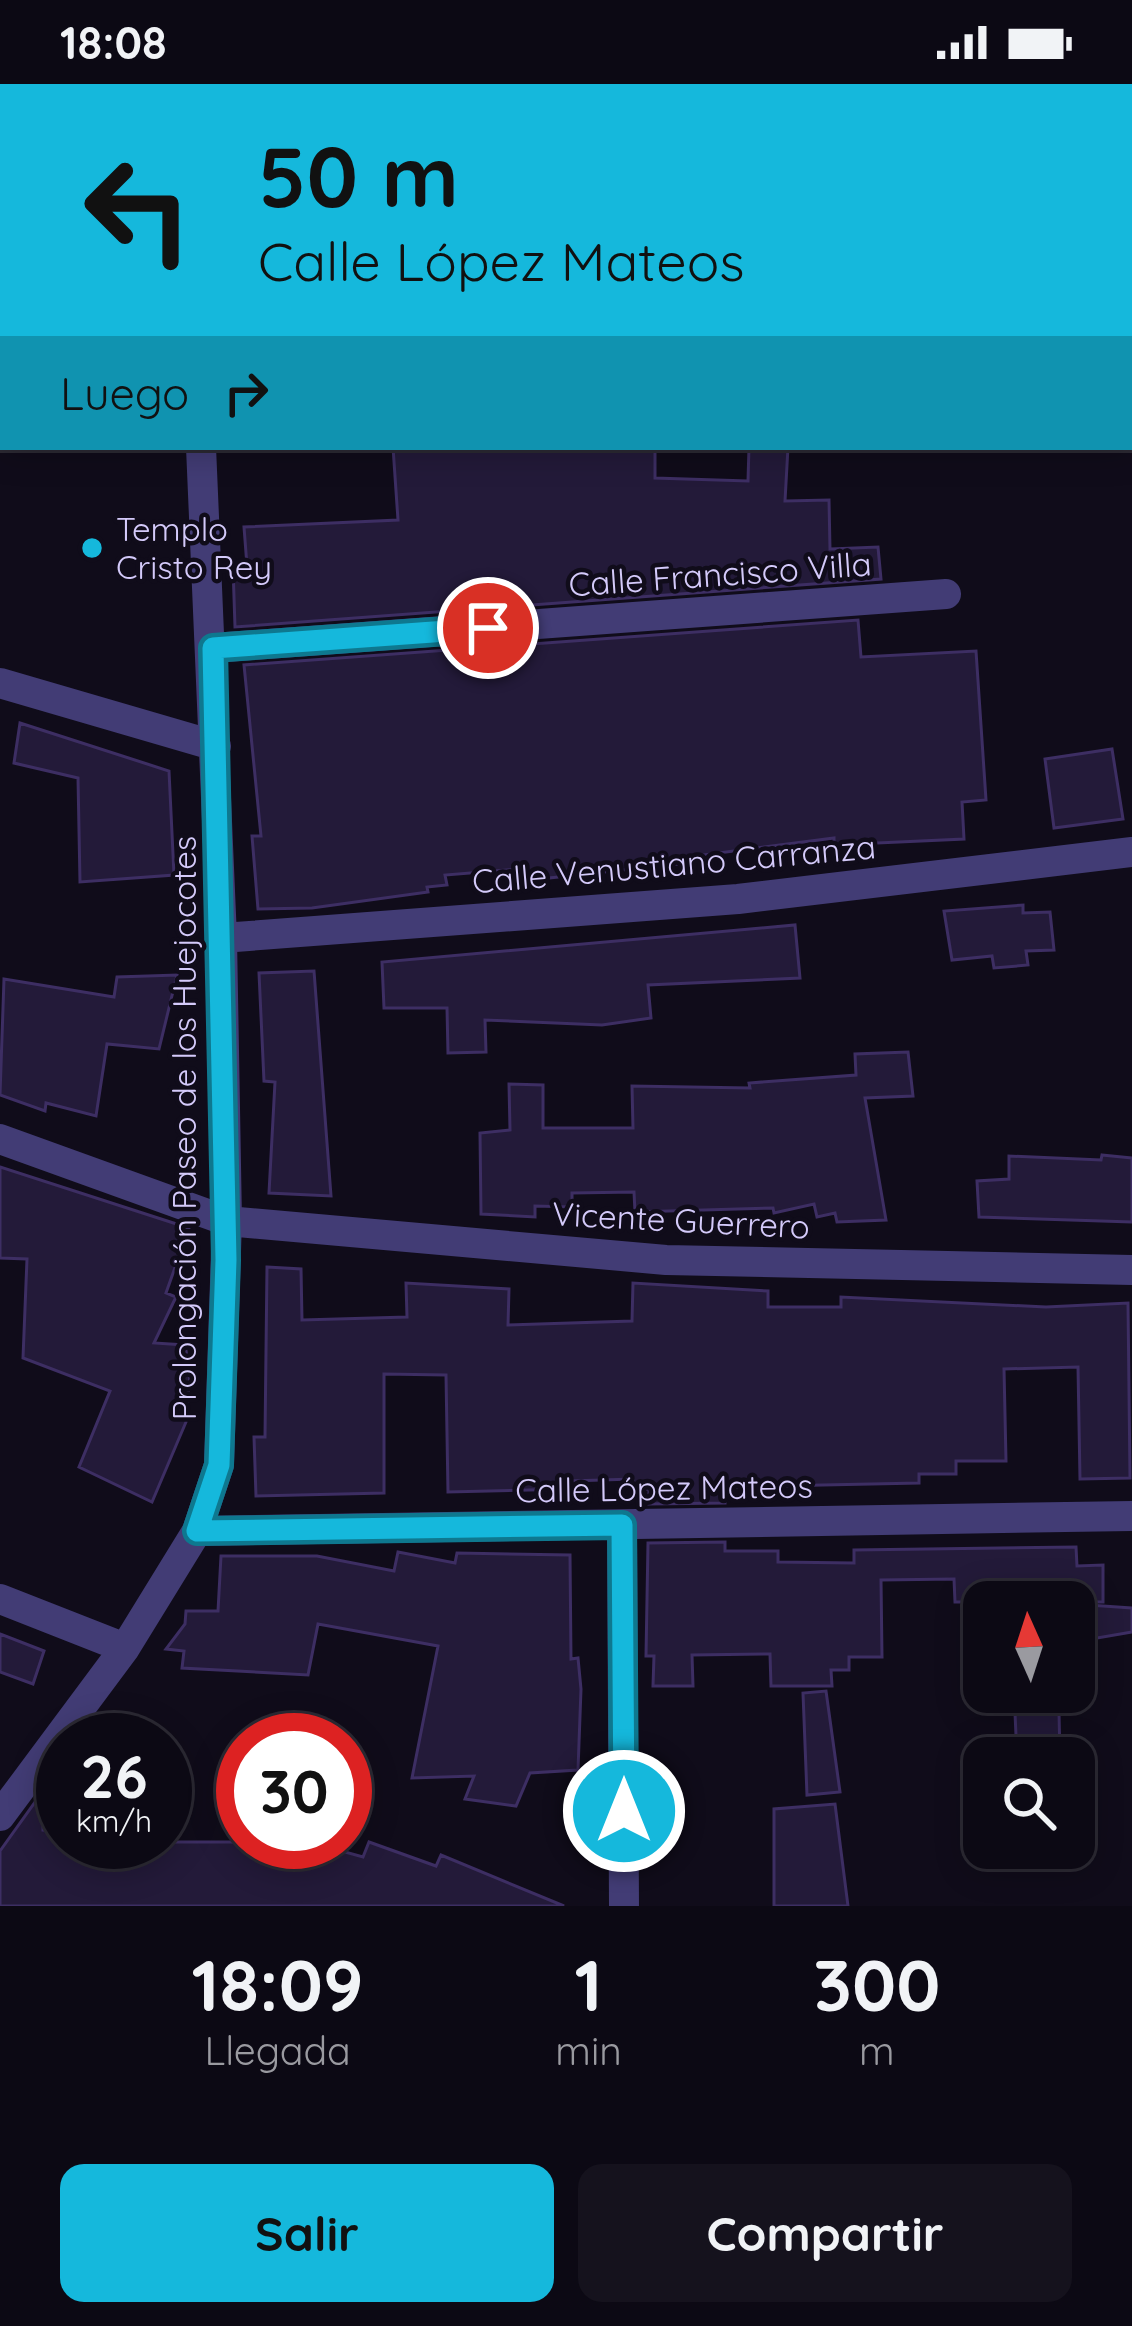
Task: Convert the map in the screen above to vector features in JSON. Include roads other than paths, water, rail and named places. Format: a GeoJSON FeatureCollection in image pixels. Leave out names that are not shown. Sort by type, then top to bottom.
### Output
{"type":"FeatureCollection","features":[{"type":"Feature","properties":{"kind":"street","name":"Prolongación Paseo de los Huejocotes"},"geometry":{"type":"LineString","coordinates":[[0,1816],[125,1648],[197,1531],[219,1465],[227,1220],[213,648],[201,450]]}},
{"type":"Feature","properties":{"kind":"street","name":"Calle Francisco Villa"},"geometry":{"type":"LineString","coordinates":[[213,648],[946,594]]}},
{"type":"Feature","properties":{"kind":"street"},"geometry":{"type":"LineString","coordinates":[[0,683],[216,746]]}},
{"type":"Feature","properties":{"kind":"street","name":"Calle Venustiano Carranza"},"geometry":{"type":"LineString","coordinates":[[222,938],[738,899],[1132,851]]}},
{"type":"Feature","properties":{"kind":"street","name":"Vicente Guerrero"},"geometry":{"type":"LineString","coordinates":[[0,1139],[227,1220],[666,1259],[1132,1270]]}},
{"type":"Feature","properties":{"kind":"street","name":"Calle López Mateos"},"geometry":{"type":"LineString","coordinates":[[197,1531],[1132,1516]]}},
{"type":"Feature","properties":{"kind":"street"},"geometry":{"type":"LineString","coordinates":[[622,1525],[624,1906]]}},
{"type":"Feature","properties":{"kind":"street"},"geometry":{"type":"LineString","coordinates":[[0,1598],[125,1648]]}},
{"type":"Feature","properties":{"kind":"place","name":"Templo Cristo Rey"},"geometry":{"type":"Point","coordinates":[92,548]}}]}
